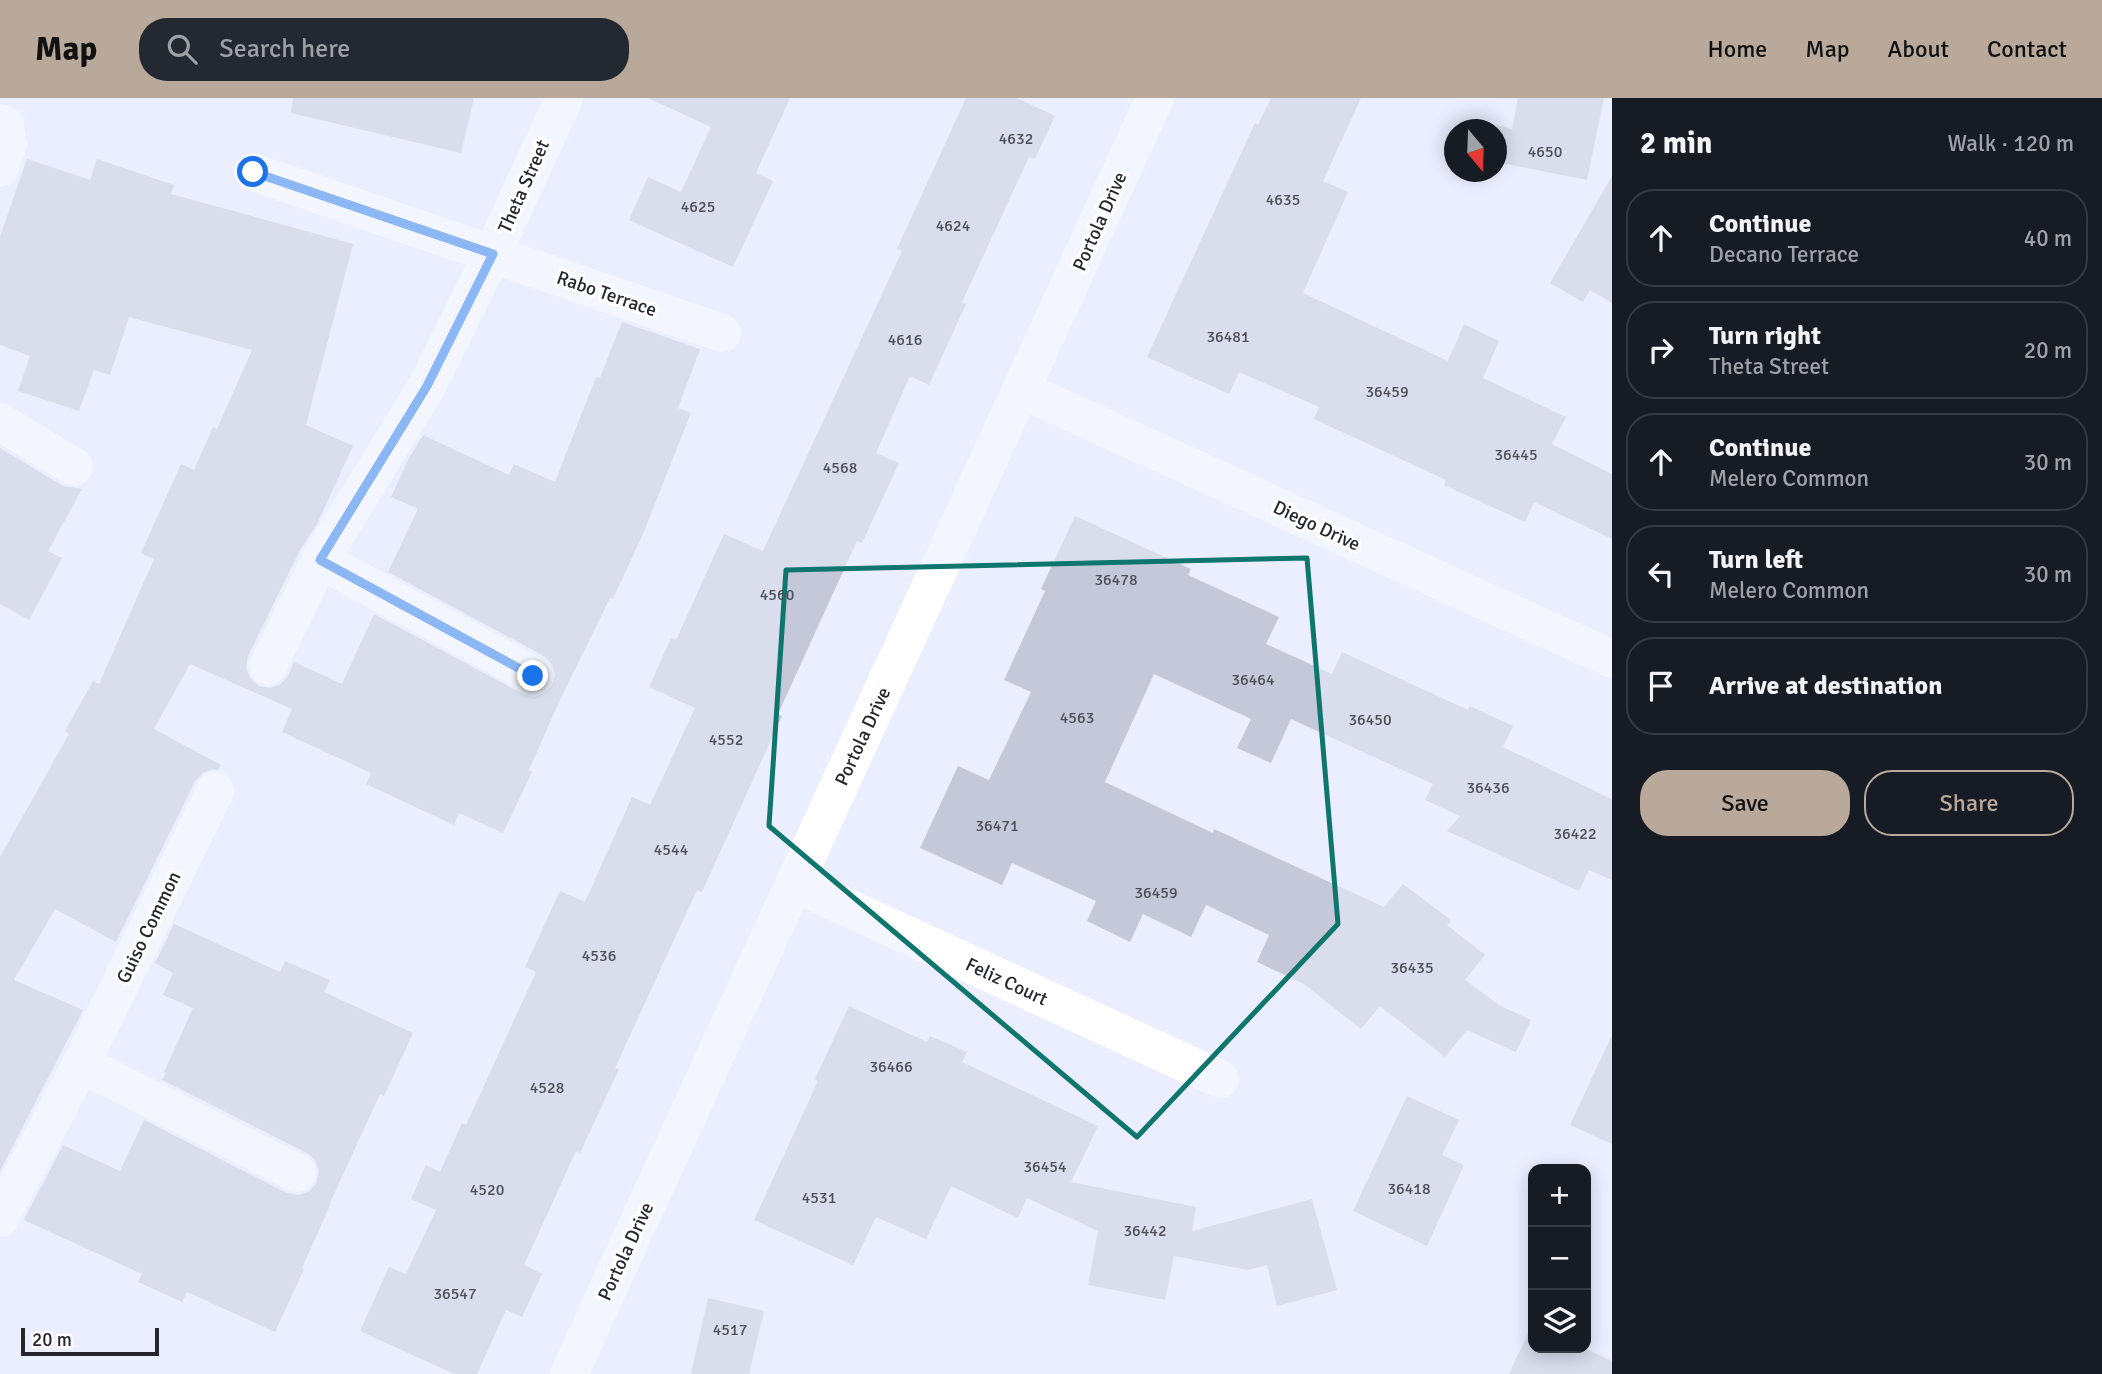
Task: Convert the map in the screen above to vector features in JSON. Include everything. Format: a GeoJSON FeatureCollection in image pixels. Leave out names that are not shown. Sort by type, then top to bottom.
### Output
{"type":"FeatureCollection","features":[{"type":"Feature","properties":{"kind":"street","name":"Theta Street"},"geometry":{"type":"LineString","coordinates":[[268,666],[320,560],[427,386],[493,254],[564,98]]}},
{"type":"Feature","properties":{"kind":"street","name":"Portola Drive"},"geometry":{"type":"LineString","coordinates":[[569,1374],[1155,98]]}},
{"type":"Feature","properties":{"kind":"street"},"geometry":{"type":"LineString","coordinates":[[0,123],[5,125],[8,145],[0,168]]}},
{"type":"Feature","properties":{"kind":"street","name":"Rabo Terrace"},"geometry":{"type":"LineString","coordinates":[[253,172],[722,333]]}},
{"type":"Feature","properties":{"kind":"street","name":"Diego Drive"},"geometry":{"type":"LineString","coordinates":[[1023,390],[1612,659]]}},
{"type":"Feature","properties":{"kind":"street"},"geometry":{"type":"LineString","coordinates":[[0,422],[74,467]]}},
{"type":"Feature","properties":{"kind":"street"},"geometry":{"type":"LineString","coordinates":[[320,560],[533,676]]}},
{"type":"Feature","properties":{"kind":"street","name":"Guiso Common"},"geometry":{"type":"LineString","coordinates":[[0,1218],[81,1064],[215,791]]}},
{"type":"Feature","properties":{"kind":"street","name":"Feliz Court"},"geometry":{"type":"LineString","coordinates":[[794,883],[1220,1079]]}},
{"type":"Feature","properties":{"kind":"street"},"geometry":{"type":"LineString","coordinates":[[81,1064],[297,1173]]}},
{"type":"Feature","properties":{"kind":"highlighted area"},"geometry":{"type":"Polygon","coordinates":[[[1307,558],[1338,924],[1137,1137],[769,826],[786,570],[1307,558]]]}},
{"type":"Feature","properties":{"kind":"building"},"geometry":{"type":"Polygon","coordinates":[[[293,98],[474,98],[461,153],[291,113],[293,98]]]}},
{"type":"Feature","properties":{"kind":"building"},"geometry":{"type":"Polygon","coordinates":[[[648,98],[790,98],[756,173],[773,181],[733,267],[629,220],[648,177],[681,192],[711,127],[648,98]]]}},
{"type":"Feature","properties":{"kind":"building"},"geometry":{"type":"Polygon","coordinates":[[[966,98],[1017,98],[1055,116],[1035,159],[1029,157],[962,302],[966,304],[929,385],[910,376],[876,453],[899,463],[862,543],[857,541],[778,714],[782,716],[702,892],[697,890],[615,1068],[619,1069],[580,1153],[576,1151],[524,1265],[542,1274],[522,1317],[506,1310],[477,1374],[454,1374],[360,1331],[389,1267],[406,1274],[436,1210],[411,1199],[426,1165],[440,1172],[462,1123],[466,1125],[536,972],[525,967],[560,891],[585,902],[632,797],[650,805],[695,708],[649,687],[671,638],[676,640],[724,534],[763,551],[902,251],[897,249],[966,98]]]}},
{"type":"Feature","properties":{"kind":"building"},"geometry":{"type":"Polygon","coordinates":[[[1271,98],[1361,98],[1323,181],[1348,192],[1303,293],[1448,361],[1464,324],[1499,341],[1483,378],[1566,417],[1552,444],[1612,474],[1612,539],[1534,502],[1525,522],[1444,485],[1446,480],[1314,419],[1319,407],[1239,372],[1229,394],[1147,357],[1255,123],[1258,125],[1271,98]]]}},
{"type":"Feature","properties":{"kind":"building"},"geometry":{"type":"Polygon","coordinates":[[[1518,98],[1604,98],[1587,180],[1507,164],[1507,128],[1512,129],[1518,98]]]}},
{"type":"Feature","properties":{"kind":"building"},"geometry":{"type":"Polygon","coordinates":[[[27,159],[90,180],[97,159],[174,185],[171,194],[353,244],[306,425],[353,446],[317,524],[300,550],[248,656],[246,667],[250,678],[259,686],[270,688],[281,684],[294,662],[342,684],[374,614],[523,694],[534,697],[545,693],[552,685],[555,675],[552,664],[544,656],[388,572],[418,509],[391,497],[423,435],[509,475],[514,464],[555,482],[596,377],[600,378],[622,322],[700,349],[678,408],[691,413],[643,534],[613,599],[610,598],[558,704],[529,770],[532,772],[503,833],[459,813],[454,825],[366,784],[371,773],[282,732],[292,709],[190,664],[154,729],[221,765],[218,770],[203,773],[195,781],[116,942],[55,909],[14,980],[83,1010],[0,1171],[0,857],[69,734],[65,731],[93,681],[99,684],[154,559],[141,553],[181,464],[194,470],[213,427],[217,429],[252,350],[129,317],[110,375],[94,370],[79,411],[18,391],[30,356],[0,345],[0,237],[27,159]]]}},
{"type":"Feature","properties":{"kind":"building"},"geometry":{"type":"Polygon","coordinates":[[[1612,176],[1612,303],[1590,290],[1583,302],[1550,283],[1612,176]]]}},
{"type":"Feature","properties":{"kind":"building"},"geometry":{"type":"Polygon","coordinates":[[[0,448],[63,486],[82,489],[48,551],[62,558],[29,620],[0,604],[0,448]]]}},
{"type":"Feature","properties":{"kind":"building"},"geometry":{"type":"Polygon","coordinates":[[[1075,516],[1191,569],[1188,575],[1279,617],[1266,644],[1332,674],[1342,652],[1468,710],[1470,706],[1513,726],[1503,747],[1612,799],[1612,880],[1589,870],[1579,891],[1447,831],[1460,816],[1425,800],[1433,784],[1291,719],[1271,763],[1237,748],[1251,719],[1154,674],[1105,782],[1213,833],[1214,829],[1384,907],[1403,884],[1451,920],[1447,925],[1485,955],[1465,980],[1499,1005],[1531,1020],[1516,1052],[1467,1030],[1445,1057],[1380,1006],[1361,1029],[1304,984],[1257,962],[1269,935],[1206,905],[1191,937],[1143,914],[1130,942],[1087,921],[1096,901],[1012,863],[1002,885],[920,848],[958,766],[989,780],[1031,692],[1004,680],[1045,591],[1041,589],[1075,516]]]}},
{"type":"Feature","properties":{"kind":"building"},"geometry":{"type":"Polygon","coordinates":[[[174,924],[280,972],[285,961],[330,980],[324,992],[413,1033],[384,1096],[380,1094],[275,1332],[187,1292],[182,1302],[138,1282],[142,1274],[24,1220],[63,1145],[120,1171],[144,1120],[287,1193],[299,1195],[310,1191],[316,1183],[319,1171],[315,1160],[307,1153],[162,1080],[193,1008],[163,995],[173,973],[155,963],[174,924]]]}},
{"type":"Feature","properties":{"kind":"building"},"geometry":{"type":"Polygon","coordinates":[[[849,1006],[927,1042],[930,1036],[967,1052],[962,1062],[1098,1126],[1071,1182],[1196,1207],[1192,1231],[1312,1199],[1337,1290],[1277,1306],[1267,1265],[1248,1270],[1174,1256],[1165,1300],[1088,1285],[1098,1231],[1027,1198],[1018,1218],[951,1186],[926,1239],[876,1217],[853,1265],[754,1220],[849,1006]]]}},
{"type":"Feature","properties":{"kind":"building"},"geometry":{"type":"Polygon","coordinates":[[[1612,1035],[1612,1144],[1570,1125],[1612,1035]]]}},
{"type":"Feature","properties":{"kind":"building"},"geometry":{"type":"Polygon","coordinates":[[[1407,1096],[1459,1120],[1442,1155],[1464,1165],[1427,1246],[1353,1211],[1407,1096]]]}},
{"type":"Feature","properties":{"kind":"building"},"geometry":{"type":"Polygon","coordinates":[[[708,1298],[764,1311],[749,1374],[691,1374],[708,1298]]]}},
{"type":"Feature","properties":{"kind":"building"},"geometry":{"type":"Polygon","coordinates":[[[1528,1334],[1528,1353],[1591,1351],[1612,1361],[1612,1374],[1509,1374],[1528,1334]]]}},
{"type":"Feature","properties":{"kind":"route"},"geometry":{"type":"LineString","coordinates":[[253,172],[493,254],[427,386],[320,560],[533,676]]}}]}
